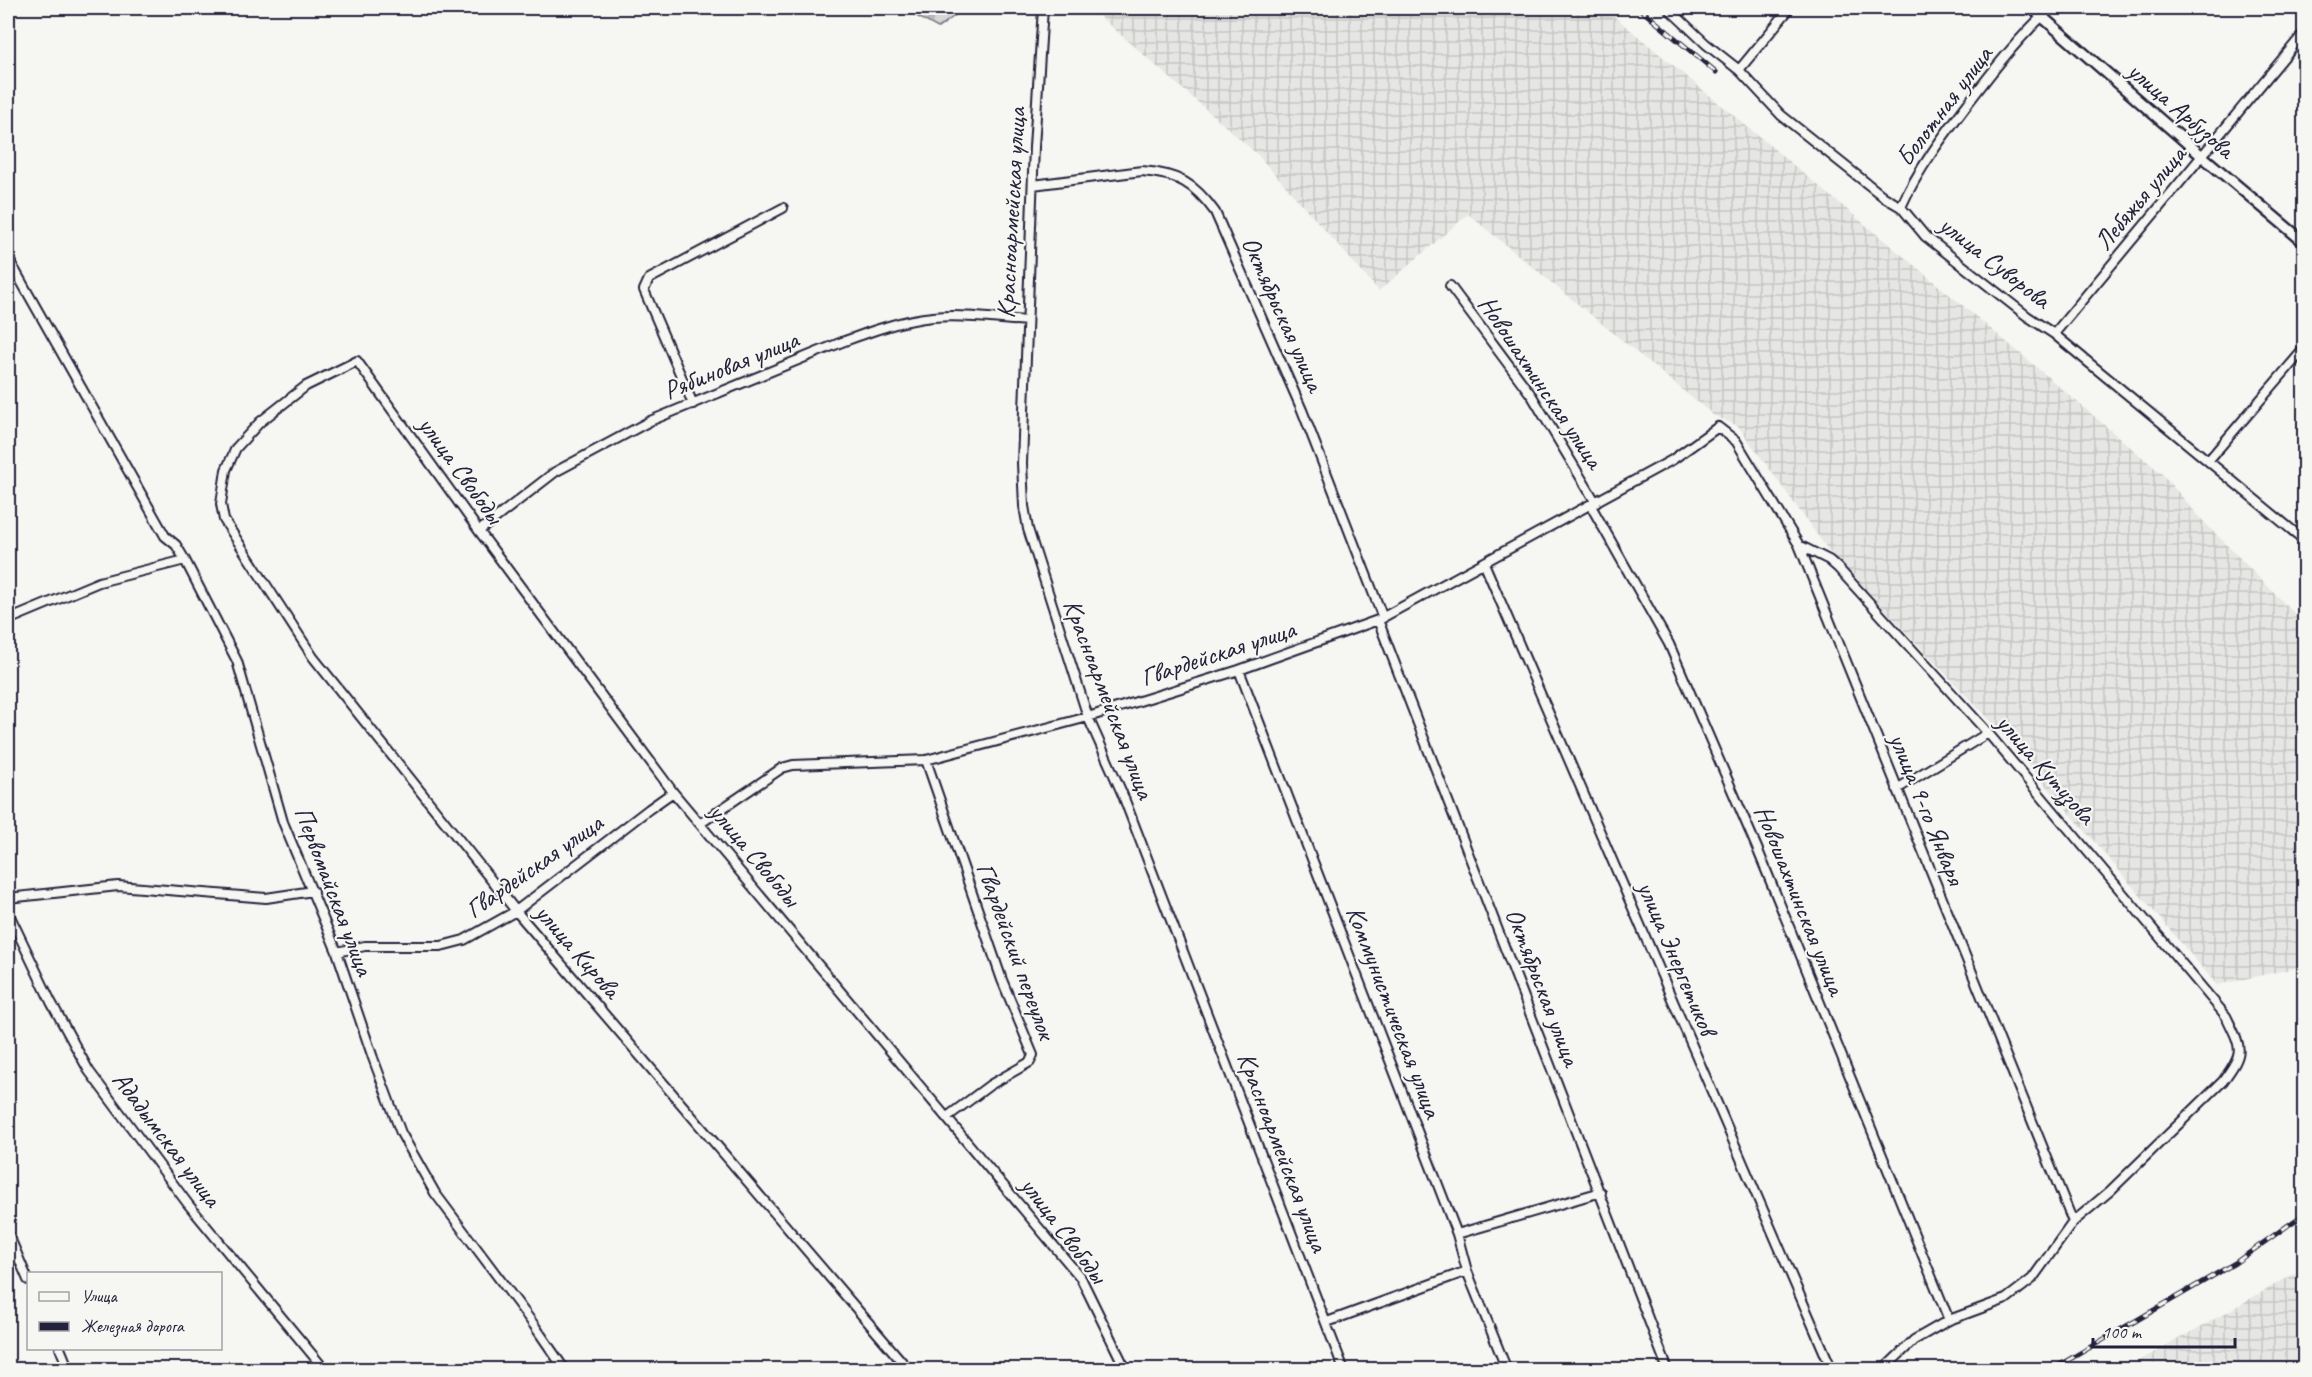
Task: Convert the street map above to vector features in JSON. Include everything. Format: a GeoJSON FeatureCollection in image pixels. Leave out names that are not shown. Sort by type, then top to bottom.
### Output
{"type":"FeatureCollection","features":[{"type":"Feature","properties":{"kind":"street","name":"Красноармейская улица"},"geometry":{"type":"LineString","coordinates":[[1043,8],[1033,185],[1022,462],[1024,506],[1033,550],[1088,717],[1122,793],[1344,1370]]}},
{"type":"Feature","properties":{"kind":"street","name":"улица Суворова"},"geometry":{"type":"LineString","coordinates":[[1668,8],[1706,44],[1739,70],[1781,115],[1884,197],[1902,207],[1925,236],[2027,316],[2054,334],[2304,540]]}},
{"type":"Feature","properties":{"kind":"street"},"geometry":{"type":"LineString","coordinates":[[1739,70],[1790,8]]}},
{"type":"Feature","properties":{"kind":"street","name":"улица Арбузова"},"geometry":{"type":"LineString","coordinates":[[2032,8],[2304,242]]}},
{"type":"Feature","properties":{"kind":"street","name":"Болотная улица"},"geometry":{"type":"LineString","coordinates":[[1902,207],[1912,183],[1953,123],[1990,75],[2041,16],[2051,8]]}},
{"type":"Feature","properties":{"kind":"street","name":"Лебяжья улица"},"geometry":{"type":"LineString","coordinates":[[2054,334],[2304,33]]}},
{"type":"Feature","properties":{"kind":"street","name":"Октябрьская улица"},"geometry":{"type":"LineString","coordinates":[[1033,185],[1142,171],[1179,178],[1193,186],[1215,212],[1302,410],[1668,1370]]}},
{"type":"Feature","properties":{"kind":"street"},"geometry":{"type":"LineString","coordinates":[[693,404],[644,290],[645,284],[648,279],[783,208]]}},
{"type":"Feature","properties":{"kind":"street","name":"Первомайская улица"},"geometry":{"type":"LineString","coordinates":[[8,258],[165,536],[176,545],[185,560],[237,661],[284,822],[337,952],[401,1133],[435,1193],[565,1370]]}},
{"type":"Feature","properties":{"kind":"street","name":"Новошахтинская улица"},"geometry":{"type":"LineString","coordinates":[[1450,286],[1532,396],[1594,504],[1669,644],[1756,848],[1949,1320]]}},
{"type":"Feature","properties":{"kind":"street","name":"Рябиновая улица"},"geometry":{"type":"LineString","coordinates":[[479,531],[555,472],[650,421],[873,330],[934,317],[976,317],[1027,321]]}},
{"type":"Feature","properties":{"kind":"street"},"geometry":{"type":"LineString","coordinates":[[2208,461],[2304,349]]}},
{"type":"Feature","properties":{"kind":"street","name":"улица Свободы"},"geometry":{"type":"LineString","coordinates":[[357,361],[479,531],[673,792],[1081,1278],[1126,1370]]}},
{"type":"Feature","properties":{"kind":"street","name":"улица Кирова"},"geometry":{"type":"LineString","coordinates":[[357,361],[306,386],[260,422],[236,448],[226,470],[221,504],[224,520],[313,657],[516,911],[909,1370]]}},
{"type":"Feature","properties":{"kind":"street","name":"Гвардейская улица"},"geometry":{"type":"LineString","coordinates":[[701,823],[769,776],[794,765],[926,760],[1088,717],[1239,670],[1380,619],[1672,460],[1718,427]]}},
{"type":"Feature","properties":{"kind":"street","name":"улица 9-го Января"},"geometry":{"type":"LineString","coordinates":[[1718,427],[1736,441],[1799,545],[2073,1222]]}},
{"type":"Feature","properties":{"kind":"street","name":"улица Кутузова"},"geometry":{"type":"LineString","coordinates":[[1799,545],[1829,560],[1838,568],[1988,733],[2226,1016],[2239,1042],[2238,1060],[2223,1081],[2110,1191],[2073,1222]]}},
{"type":"Feature","properties":{"kind":"street"},"geometry":{"type":"LineString","coordinates":[[8,620],[99,582],[185,560]]}},
{"type":"Feature","properties":{"kind":"street","name":"улица Энергетиков"},"geometry":{"type":"LineString","coordinates":[[1484,562],[1832,1370]]}},
{"type":"Feature","properties":{"kind":"street","name":"Коммунистическая улица"},"geometry":{"type":"LineString","coordinates":[[1239,670],[1457,1234],[1467,1271],[1507,1370]]}},
{"type":"Feature","properties":{"kind":"street"},"geometry":{"type":"LineString","coordinates":[[1897,789],[1988,733]]}},
{"type":"Feature","properties":{"kind":"street","name":"Гвардейский переулок"},"geometry":{"type":"LineString","coordinates":[[926,760],[1002,980],[1033,1055],[1030,1062],[990,1084],[947,1117]]}},
{"type":"Feature","properties":{"kind":"street","name":"Гвардейская улица"},"geometry":{"type":"LineString","coordinates":[[337,952],[365,945],[452,944],[486,930],[516,911],[673,792]]}},
{"type":"Feature","properties":{"kind":"street"},"geometry":{"type":"LineString","coordinates":[[8,898],[118,886],[266,898],[313,891]]}},
{"type":"Feature","properties":{"kind":"street","name":"Ададымская улица"},"geometry":{"type":"LineString","coordinates":[[8,912],[51,1002],[89,1071],[188,1204],[325,1370]]}},
{"type":"Feature","properties":{"kind":"street"},"geometry":{"type":"LineString","coordinates":[[1457,1234],[1600,1192]]}},
{"type":"Feature","properties":{"kind":"street"},"geometry":{"type":"LineString","coordinates":[[1883,1370],[1914,1340],[1949,1320],[2006,1299],[2015,1293],[2032,1279],[2073,1222]]}},
{"type":"Feature","properties":{"kind":"street"},"geometry":{"type":"LineString","coordinates":[[8,1233],[27,1278]]}},
{"type":"Feature","properties":{"kind":"street"},"geometry":{"type":"LineString","coordinates":[[1327,1322],[1467,1271]]}},
{"type":"Feature","properties":{"kind":"street"},"geometry":{"type":"LineString","coordinates":[[61,1350],[69,1370]]}},
{"type":"Feature","properties":{"kind":"shaded area"},"geometry":{"type":"Polygon","coordinates":[[[1090,8],[1604,8],[2162,474],[2203,521],[2299,618],[2304,644],[2304,966],[2217,985],[1996,727],[1829,551],[1738,426],[1713,415],[1468,214],[1379,291],[1257,154],[1090,8]]]}},
{"type":"Feature","properties":{"kind":"shaded area"},"geometry":{"type":"Polygon","coordinates":[[[2304,1268],[2304,1369],[2124,1369],[2229,1311],[2304,1268]]]}},
{"type":"Feature","properties":{"kind":"green space"},"geometry":{"type":"Polygon","coordinates":[[[902,8],[965,8],[938,28],[902,8]]]}},
{"type":"Feature","properties":{"kind":"railway"},"geometry":{"type":"LineString","coordinates":[[1639,8],[1716,72]]}},
{"type":"Feature","properties":{"kind":"railway"},"geometry":{"type":"LineString","coordinates":[[2051,1370],[2235,1263],[2304,1214]]}}]}
